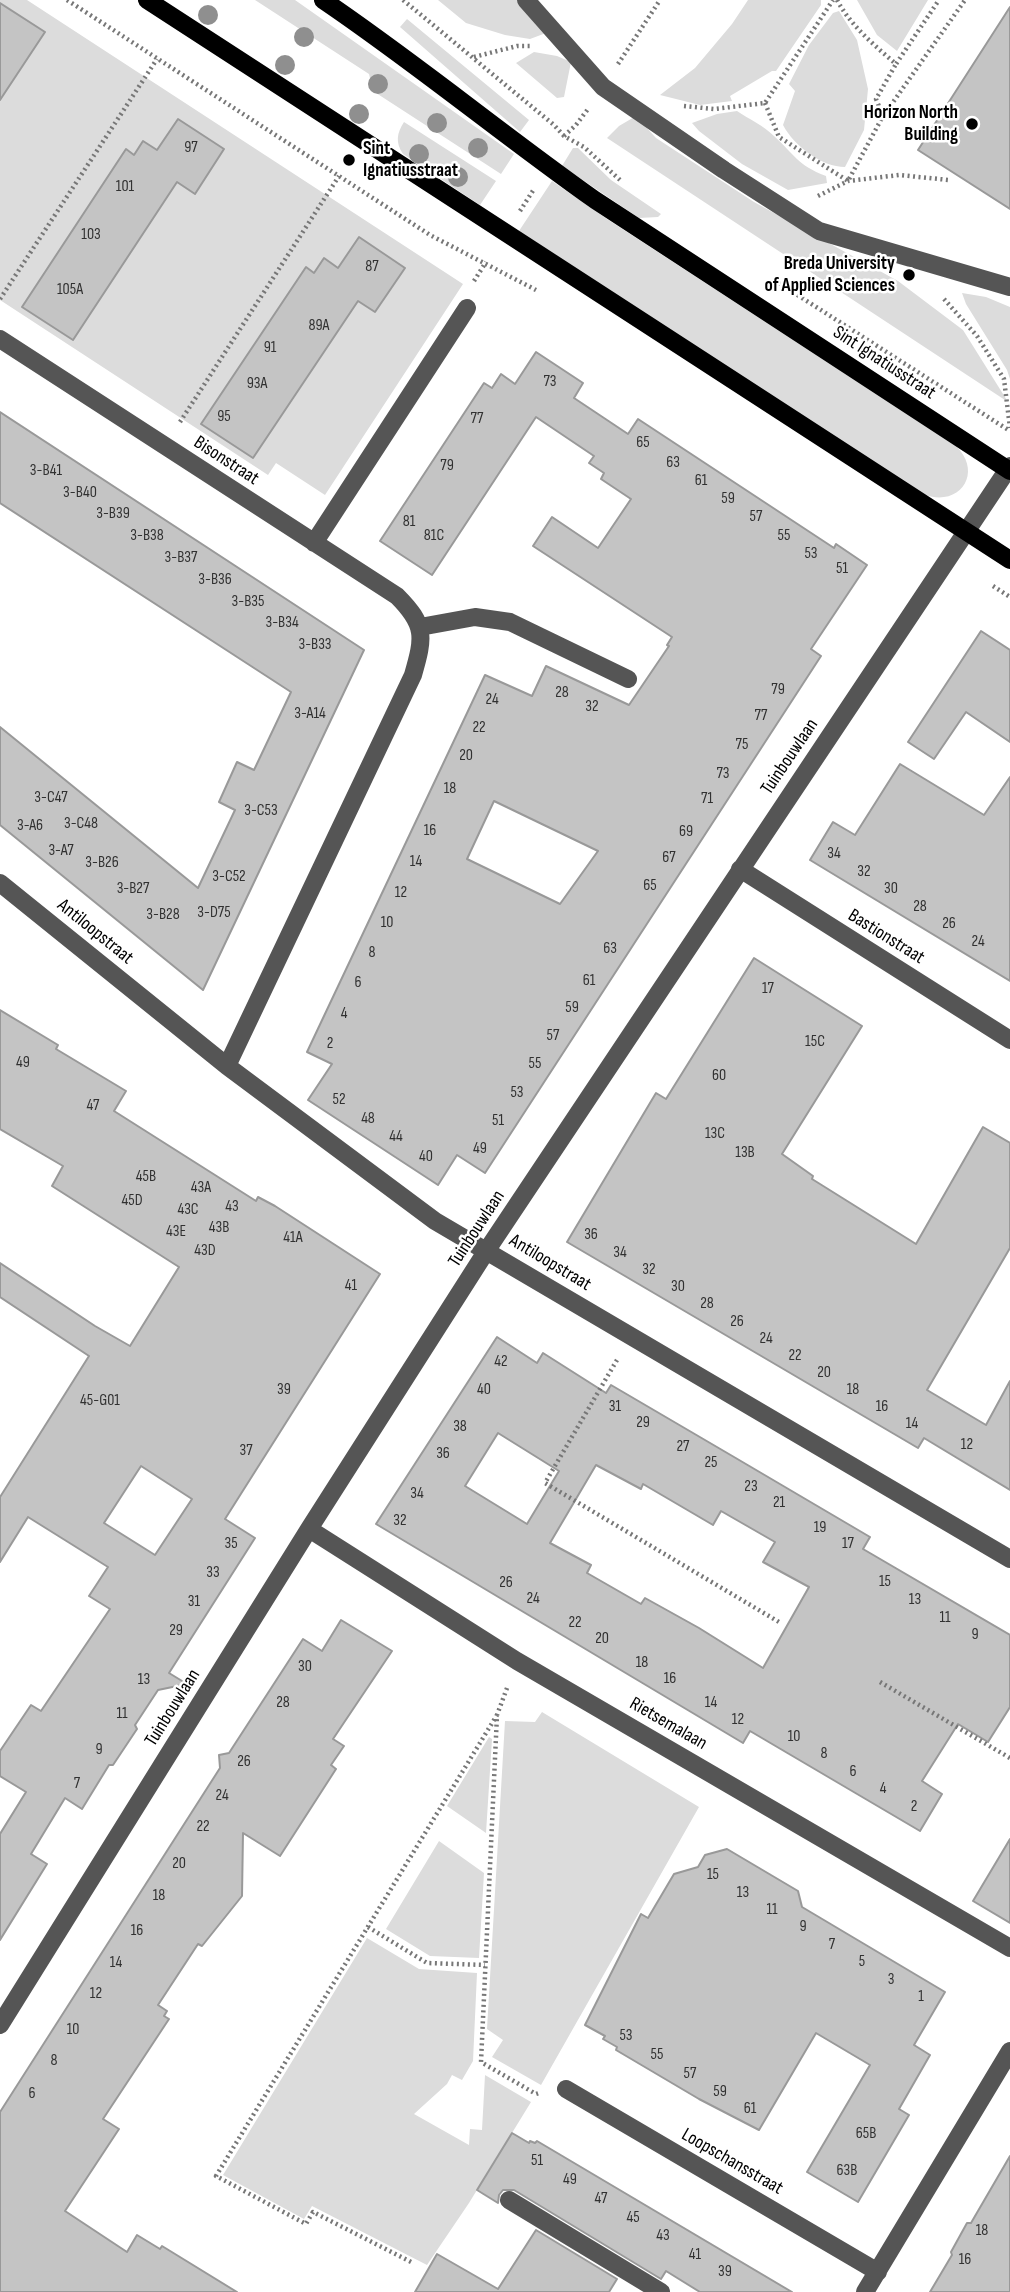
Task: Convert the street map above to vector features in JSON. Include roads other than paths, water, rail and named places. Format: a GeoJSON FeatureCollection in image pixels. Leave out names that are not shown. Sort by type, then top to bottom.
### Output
{"type":"FeatureCollection","features":[{"type":"Feature","properties":{"kind":"main road"},"geometry":{"type":"LineString","coordinates":[[147,0],[1010,560]]}},
{"type":"Feature","properties":{"kind":"main road","name":"Sint Ignatiusstraat"},"geometry":{"type":"LineString","coordinates":[[323,0],[381,39],[595,200],[1009,469]]}},
{"type":"Feature","properties":{"kind":"street"},"geometry":{"type":"LineString","coordinates":[[526,0],[603,88],[819,230],[1010,287]]}},
{"type":"Feature","properties":{"kind":"street"},"geometry":{"type":"LineString","coordinates":[[314,543],[467,309]]}},
{"type":"Feature","properties":{"kind":"street","name":"Bisonstraat"},"geometry":{"type":"LineString","coordinates":[[0,339],[397,596],[414,614],[420,627]]}},
{"type":"Feature","properties":{"kind":"street","name":"Tuinbouwlaan"},"geometry":{"type":"LineString","coordinates":[[0,2025],[309,1529],[487,1251],[1009,469]]}},
{"type":"Feature","properties":{"kind":"street"},"geometry":{"type":"LineString","coordinates":[[227,1066],[413,675],[419,653],[420,627],[475,617],[510,622],[628,679]]}},
{"type":"Feature","properties":{"kind":"street","name":"Bastionstraat"},"geometry":{"type":"LineString","coordinates":[[740,869],[1010,1041]]}},
{"type":"Feature","properties":{"kind":"street","name":"Antiloopstraat"},"geometry":{"type":"LineString","coordinates":[[0,883],[227,1066],[436,1221],[1010,1559]]}},
{"type":"Feature","properties":{"kind":"street","name":"Rietsemalaan"},"geometry":{"type":"LineString","coordinates":[[309,1529],[517,1661],[1010,1948]]}},
{"type":"Feature","properties":{"kind":"street"},"geometry":{"type":"LineString","coordinates":[[865,2292],[1010,2051]]}},
{"type":"Feature","properties":{"kind":"street","name":"Loopschansstraat"},"geometry":{"type":"LineString","coordinates":[[566,2089],[878,2272]]}},
{"type":"Feature","properties":{"kind":"street"},"geometry":{"type":"LineString","coordinates":[[509,2200],[661,2292]]}},
{"type":"Feature","properties":{"kind":"place","name":"Horizon North Building"},"geometry":{"type":"Point","coordinates":[972,124]}},
{"type":"Feature","properties":{"kind":"place","name":"Sint Ignatiusstraat"},"geometry":{"type":"Point","coordinates":[349,160]}},
{"type":"Feature","properties":{"kind":"place","name":"Breda University of Applied Sciences"},"geometry":{"type":"Point","coordinates":[909,275]}}]}
